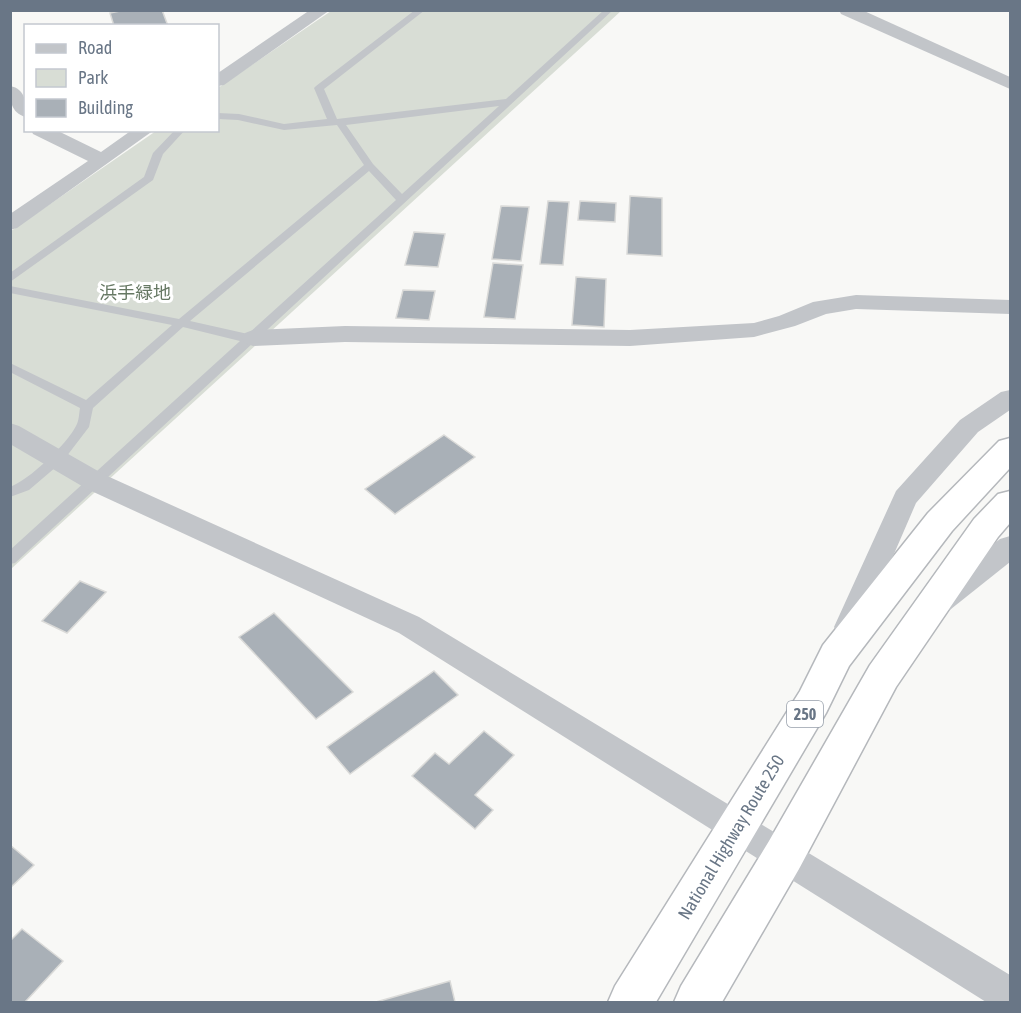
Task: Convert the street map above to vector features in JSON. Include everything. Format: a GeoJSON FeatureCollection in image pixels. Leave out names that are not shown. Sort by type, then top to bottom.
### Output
{"type":"FeatureCollection","features":[{"type":"Feature","properties":{"kind":"highway","name":"National Highway Route 250"},"geometry":{"type":"LineString","coordinates":[[631,1002],[813,702],[836,656],[940,522],[1011,449]]}},
{"type":"Feature","properties":{"kind":"highway"},"geometry":{"type":"LineString","coordinates":[[697,1002],[784,855],[883,676],[986,528],[1011,503]]}},
{"type":"Feature","properties":{"kind":"street"},"geometry":{"type":"LineString","coordinates":[[219,80],[322,10]]}},
{"type":"Feature","properties":{"kind":"street"},"geometry":{"type":"LineString","coordinates":[[847,10],[1011,84]]}},
{"type":"Feature","properties":{"kind":"street"},"geometry":{"type":"LineString","coordinates":[[10,91],[24,108]]}},
{"type":"Feature","properties":{"kind":"street"},"geometry":{"type":"LineString","coordinates":[[44,132],[102,160]]}},
{"type":"Feature","properties":{"kind":"street"},"geometry":{"type":"LineString","coordinates":[[10,224],[142,132]]}},
{"type":"Feature","properties":{"kind":"street"},"geometry":{"type":"LineString","coordinates":[[253,338],[345,334],[630,338],[754,330],[787,321],[820,307],[856,302],[1011,307]]}},
{"type":"Feature","properties":{"kind":"street"},"geometry":{"type":"LineString","coordinates":[[836,656],[905,498],[969,426],[1011,398]]}},
{"type":"Feature","properties":{"kind":"street"},"geometry":{"type":"LineString","coordinates":[[10,432],[96,482],[409,625],[1011,996]]}},
{"type":"Feature","properties":{"kind":"street"},"geometry":{"type":"LineString","coordinates":[[928,611],[1011,547]]}},
{"type":"Feature","properties":{"kind":"lane"},"geometry":{"type":"LineString","coordinates":[[402,200],[369,166],[336,122],[319,88],[421,10]]}},
{"type":"Feature","properties":{"kind":"lane"},"geometry":{"type":"LineString","coordinates":[[10,559],[609,10]]}},
{"type":"Feature","properties":{"kind":"lane"},"geometry":{"type":"LineString","coordinates":[[219,116],[236,115],[267,125],[288,128],[508,102]]}},
{"type":"Feature","properties":{"kind":"lane"},"geometry":{"type":"LineString","coordinates":[[10,279],[149,178],[158,153],[179,132]]}},
{"type":"Feature","properties":{"kind":"lane"},"geometry":{"type":"LineString","coordinates":[[10,492],[24,487],[58,458],[83,427],[87,406],[181,323],[369,166]]}},
{"type":"Feature","properties":{"kind":"lane"},"geometry":{"type":"LineString","coordinates":[[10,289],[181,323],[243,338],[253,338]]}},
{"type":"Feature","properties":{"kind":"lane"},"geometry":{"type":"LineString","coordinates":[[10,367],[87,406]]}},
{"type":"Feature","properties":{"kind":"green space","name":"浜手緑地"},"geometry":{"type":"Polygon","coordinates":[[[331,11],[621,11],[11,569],[11,231],[155,132],[219,132],[219,87],[331,11]]]}},
{"type":"Feature","properties":{"kind":"building"},"geometry":{"type":"Polygon","coordinates":[[[125,10],[162,10],[167,24],[113,24],[110,13],[125,10]]]}},
{"type":"Feature","properties":{"kind":"building"},"geometry":{"type":"Polygon","coordinates":[[[630,196],[662,198],[662,256],[627,254],[630,196]]]}},
{"type":"Feature","properties":{"kind":"building"},"geometry":{"type":"Polygon","coordinates":[[[548,201],[569,202],[563,265],[540,264],[548,201]]]}},
{"type":"Feature","properties":{"kind":"building"},"geometry":{"type":"Polygon","coordinates":[[[580,201],[616,203],[615,222],[578,220],[580,201]]]}},
{"type":"Feature","properties":{"kind":"building"},"geometry":{"type":"Polygon","coordinates":[[[501,206],[529,207],[521,261],[492,259],[501,206]]]}},
{"type":"Feature","properties":{"kind":"building"},"geometry":{"type":"Polygon","coordinates":[[[414,232],[445,234],[438,267],[405,265],[414,232]]]}},
{"type":"Feature","properties":{"kind":"building"},"geometry":{"type":"Polygon","coordinates":[[[493,263],[523,265],[515,319],[484,317],[493,263]]]}},
{"type":"Feature","properties":{"kind":"building"},"geometry":{"type":"Polygon","coordinates":[[[576,277],[606,279],[604,327],[572,325],[576,277]]]}},
{"type":"Feature","properties":{"kind":"building"},"geometry":{"type":"Polygon","coordinates":[[[403,290],[435,291],[429,320],[396,318],[403,290]]]}},
{"type":"Feature","properties":{"kind":"building"},"geometry":{"type":"Polygon","coordinates":[[[444,435],[475,457],[395,514],[365,489],[444,435]]]}},
{"type":"Feature","properties":{"kind":"building"},"geometry":{"type":"Polygon","coordinates":[[[80,581],[106,592],[67,633],[42,621],[80,581]]]}},
{"type":"Feature","properties":{"kind":"building"},"geometry":{"type":"Polygon","coordinates":[[[274,613],[353,692],[316,719],[239,637],[274,613]]]}},
{"type":"Feature","properties":{"kind":"building"},"geometry":{"type":"Polygon","coordinates":[[[434,671],[458,695],[350,774],[327,747],[434,671]]]}},
{"type":"Feature","properties":{"kind":"building"},"geometry":{"type":"Polygon","coordinates":[[[484,731],[514,755],[475,795],[493,810],[475,829],[412,776],[435,753],[449,764],[484,731]]]}},
{"type":"Feature","properties":{"kind":"building"},"geometry":{"type":"Polygon","coordinates":[[[10,845],[34,865],[10,888],[10,845]]]}},
{"type":"Feature","properties":{"kind":"building"},"geometry":{"type":"Polygon","coordinates":[[[22,929],[63,961],[25,1002],[10,1002],[10,941],[22,929]]]}},
{"type":"Feature","properties":{"kind":"building"},"geometry":{"type":"Polygon","coordinates":[[[450,981],[455,1002],[376,1002],[450,981]]]}}]}
